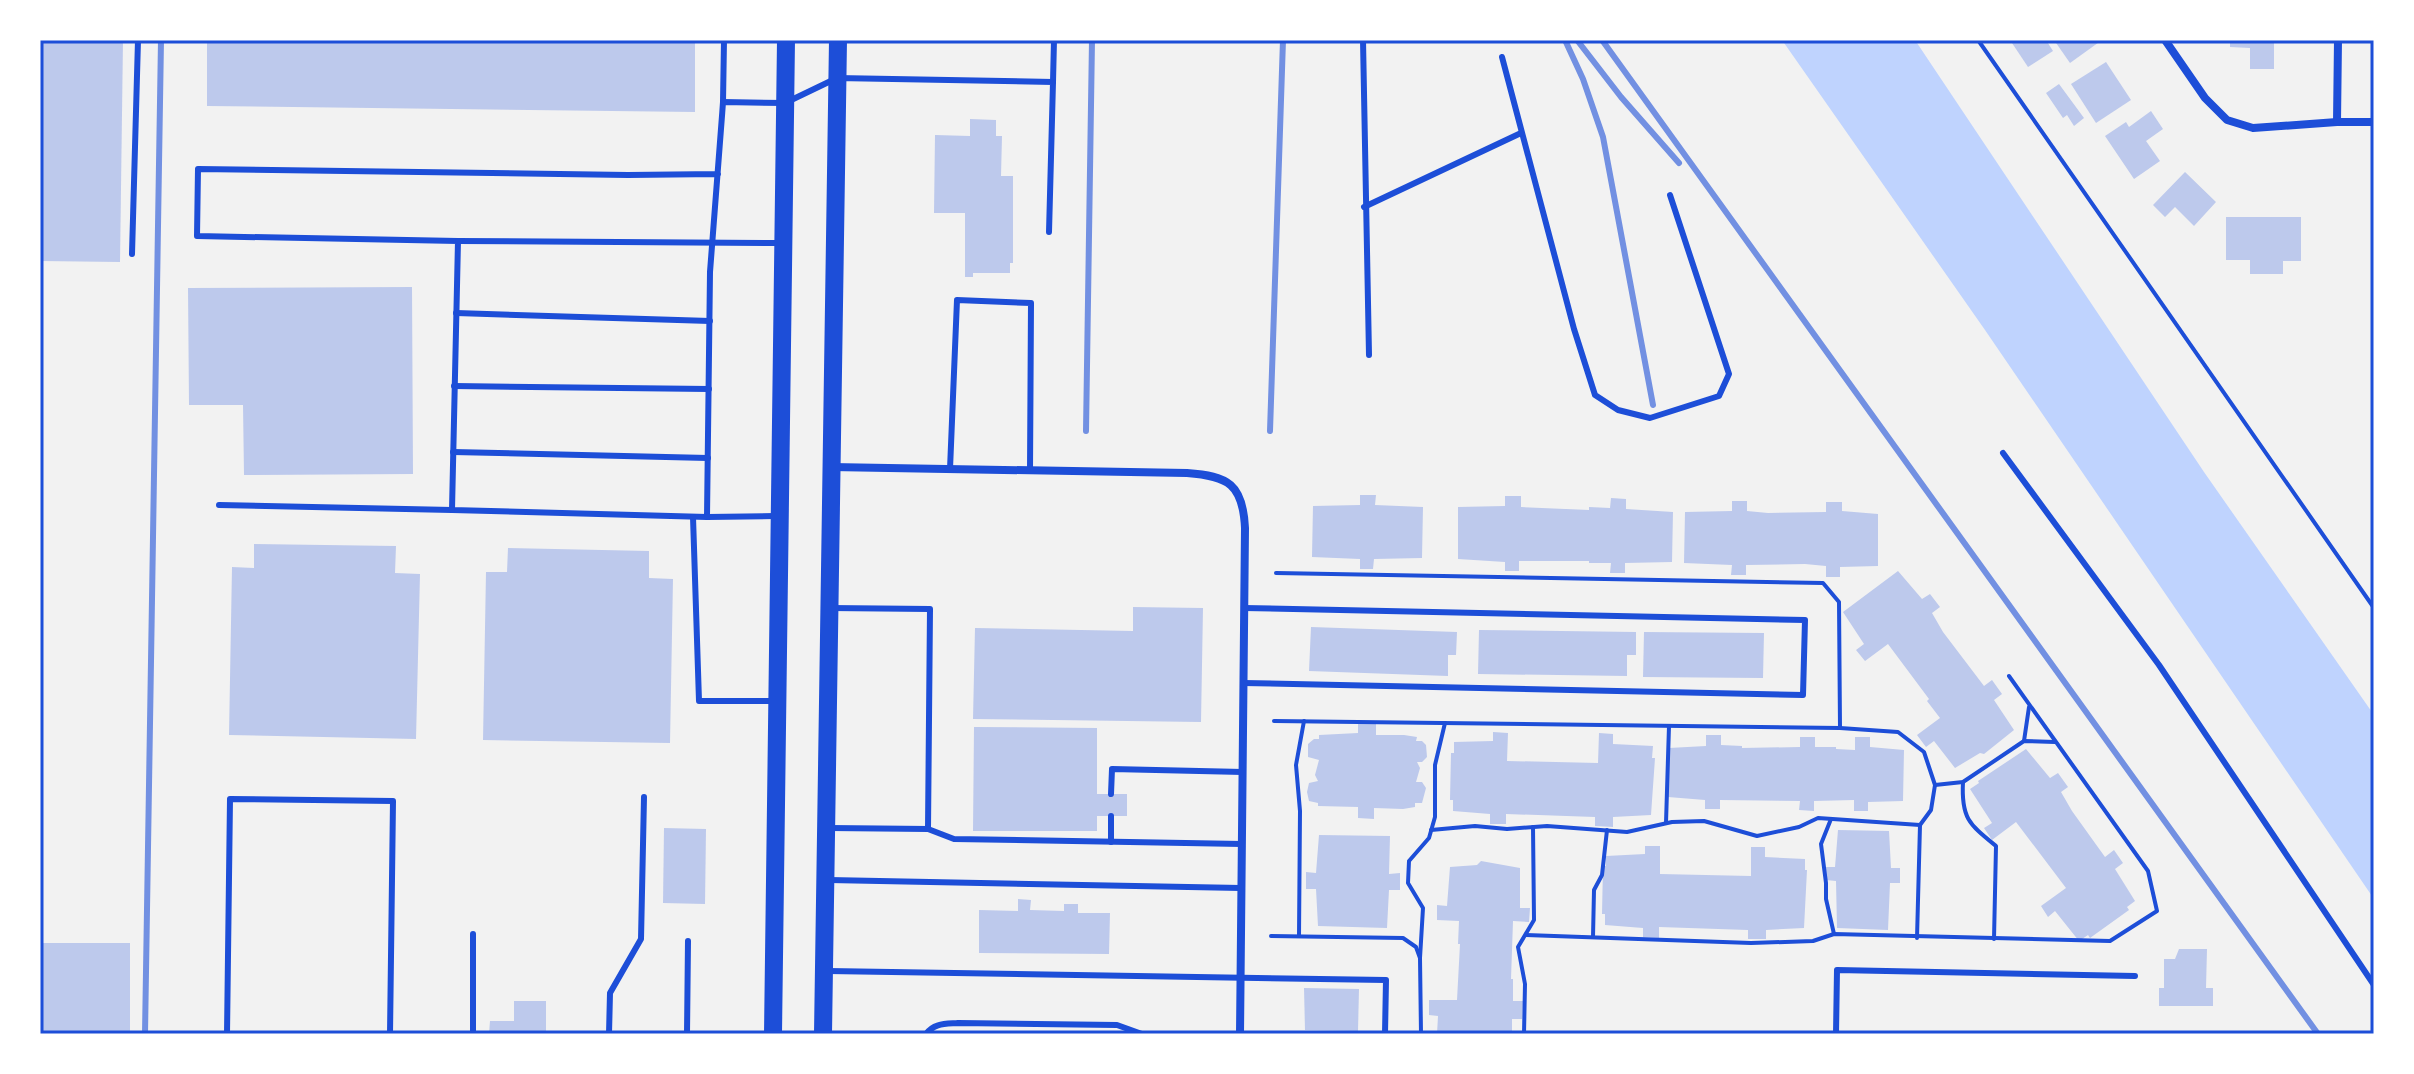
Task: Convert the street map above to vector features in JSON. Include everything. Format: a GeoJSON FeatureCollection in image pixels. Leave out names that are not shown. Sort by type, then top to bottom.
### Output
{"type":"FeatureCollection","features":[{"type":"Feature","properties":{"kind":"main road"},"geometry":{"type":"LineString","coordinates":[[773,1034],[786,40]]}},
{"type":"Feature","properties":{"kind":"main road"},"geometry":{"type":"LineString","coordinates":[[823,1034],[838,40]]}},
{"type":"Feature","properties":{"kind":"street"},"geometry":{"type":"LineString","coordinates":[[2165,40],[2205,98],[2227,120],[2253,128],[2374,122]]}},
{"type":"Feature","properties":{"kind":"street"},"geometry":{"type":"LineString","coordinates":[[2337,122],[2338,40]]}},
{"type":"Feature","properties":{"kind":"street"},"geometry":{"type":"LineString","coordinates":[[831,467],[1202,474],[1225,480],[1233,486],[1244,514],[1240,1034]]}},
{"type":"Feature","properties":{"kind":"lane"},"geometry":{"type":"LineString","coordinates":[[132,254],[138,40]]}},
{"type":"Feature","properties":{"kind":"lane"},"geometry":{"type":"LineString","coordinates":[[707,517],[710,321],[724,40]]}},
{"type":"Feature","properties":{"kind":"lane"},"geometry":{"type":"LineString","coordinates":[[1049,232],[1054,40]]}},
{"type":"Feature","properties":{"kind":"lane"},"geometry":{"type":"LineString","coordinates":[[1363,40],[1369,355]]}},
{"type":"Feature","properties":{"kind":"lane"},"geometry":{"type":"LineString","coordinates":[[1502,57],[1574,329],[1595,395],[1618,410],[1650,418],[1719,396],[1729,374],[1670,195]]}},
{"type":"Feature","properties":{"kind":"lane"},"geometry":{"type":"LineString","coordinates":[[723,102],[785,103],[837,78],[1053,82]]}},
{"type":"Feature","properties":{"kind":"lane"},"geometry":{"type":"LineString","coordinates":[[1364,207],[1521,133]]}},
{"type":"Feature","properties":{"kind":"lane"},"geometry":{"type":"LineString","coordinates":[[718,174],[198,169],[197,236],[783,243]]}},
{"type":"Feature","properties":{"kind":"lane"},"geometry":{"type":"LineString","coordinates":[[452,510],[458,241]]}},
{"type":"Feature","properties":{"kind":"lane"},"geometry":{"type":"LineString","coordinates":[[950,469],[957,300],[1031,303],[1030,470]]}},
{"type":"Feature","properties":{"kind":"lane"},"geometry":{"type":"LineString","coordinates":[[456,313],[710,321]]}},
{"type":"Feature","properties":{"kind":"lane"},"geometry":{"type":"LineString","coordinates":[[454,386],[709,389]]}},
{"type":"Feature","properties":{"kind":"lane"},"geometry":{"type":"LineString","coordinates":[[453,452],[708,458]]}},
{"type":"Feature","properties":{"kind":"lane"},"geometry":{"type":"LineString","coordinates":[[2003,453],[2159,665],[2374,985]]}},
{"type":"Feature","properties":{"kind":"lane"},"geometry":{"type":"LineString","coordinates":[[219,505],[693,517],[778,516]]}},
{"type":"Feature","properties":{"kind":"lane"},"geometry":{"type":"LineString","coordinates":[[693,517],[699,701],[776,701]]}},
{"type":"Feature","properties":{"kind":"lane"},"geometry":{"type":"LineString","coordinates":[[829,608],[930,609],[928,829]]}},
{"type":"Feature","properties":{"kind":"lane"},"geometry":{"type":"LineString","coordinates":[[1243,683],[1803,695],[1805,620],[1244,608]]}},
{"type":"Feature","properties":{"kind":"lane"},"geometry":{"type":"LineString","coordinates":[[1111,794],[1112,769],[1243,772]]}},
{"type":"Feature","properties":{"kind":"lane"},"geometry":{"type":"LineString","coordinates":[[609,1034],[610,993],[641,939],[644,797]]}},
{"type":"Feature","properties":{"kind":"lane"},"geometry":{"type":"LineString","coordinates":[[227,1034],[230,799],[393,801],[390,1034]]}},
{"type":"Feature","properties":{"kind":"lane"},"geometry":{"type":"LineString","coordinates":[[1111,816],[1111,842]]}},
{"type":"Feature","properties":{"kind":"lane"},"geometry":{"type":"LineString","coordinates":[[826,828],[928,829],[954,839],[1242,844]]}},
{"type":"Feature","properties":{"kind":"lane"},"geometry":{"type":"LineString","coordinates":[[825,880],[1241,888]]}},
{"type":"Feature","properties":{"kind":"lane"},"geometry":{"type":"LineString","coordinates":[[473,934],[473,1034]]}},
{"type":"Feature","properties":{"kind":"lane"},"geometry":{"type":"LineString","coordinates":[[687,1034],[688,941]]}},
{"type":"Feature","properties":{"kind":"lane"},"geometry":{"type":"LineString","coordinates":[[1836,1034],[1837,970],[2135,976]]}},
{"type":"Feature","properties":{"kind":"lane"},"geometry":{"type":"LineString","coordinates":[[824,971],[1386,980],[1385,1034]]}},
{"type":"Feature","properties":{"kind":"lane"},"geometry":{"type":"LineString","coordinates":[[926,1034],[939,1025],[958,1023],[1117,1025],[1142,1034]]}},
{"type":"Feature","properties":{"kind":"path"},"geometry":{"type":"LineString","coordinates":[[1978,40],[2374,608]]}},
{"type":"Feature","properties":{"kind":"path"},"geometry":{"type":"LineString","coordinates":[[1276,573],[1823,583],[1839,602],[1840,728]]}},
{"type":"Feature","properties":{"kind":"path"},"geometry":{"type":"LineString","coordinates":[[1526,935],[1751,943],[1813,941],[1834,934],[2110,941],[2157,911],[2148,871],[2009,676]]}},
{"type":"Feature","properties":{"kind":"path"},"geometry":{"type":"LineString","coordinates":[[2024,741],[2029,704]]}},
{"type":"Feature","properties":{"kind":"path"},"geometry":{"type":"LineString","coordinates":[[1274,721],[1840,728],[1898,732],[1924,752],[1935,785],[1931,810],[1920,825],[1917,938]]}},
{"type":"Feature","properties":{"kind":"path"},"geometry":{"type":"LineString","coordinates":[[1299,936],[1300,811],[1296,765],[1304,721]]}},
{"type":"Feature","properties":{"kind":"path"},"geometry":{"type":"LineString","coordinates":[[1421,1034],[1423,908],[1408,883],[1409,861],[1429,838],[1435,817],[1435,765],[1445,723]]}},
{"type":"Feature","properties":{"kind":"path"},"geometry":{"type":"LineString","coordinates":[[1666,824],[1669,726]]}},
{"type":"Feature","properties":{"kind":"path"},"geometry":{"type":"LineString","coordinates":[[1935,785],[1963,782],[2024,741],[2055,742]]}},
{"type":"Feature","properties":{"kind":"path"},"geometry":{"type":"LineString","coordinates":[[1963,782],[1962,807],[1971,826],[1996,846],[1994,939]]}},
{"type":"Feature","properties":{"kind":"path"},"geometry":{"type":"LineString","coordinates":[[1431,830],[1475,826],[1627,832],[1666,824],[1704,821],[1757,836],[1799,827],[1818,818],[1920,825]]}},
{"type":"Feature","properties":{"kind":"path"},"geometry":{"type":"LineString","coordinates":[[1831,819],[1821,844],[1826,899],[1834,934]]}},
{"type":"Feature","properties":{"kind":"path"},"geometry":{"type":"LineString","coordinates":[[1524,1034],[1525,984],[1518,947],[1534,920],[1533,827]]}},
{"type":"Feature","properties":{"kind":"path"},"geometry":{"type":"LineString","coordinates":[[1593,937],[1594,890],[1602,875],[1607,830]]}},
{"type":"Feature","properties":{"kind":"path"},"geometry":{"type":"LineString","coordinates":[[1271,936],[1403,938],[1416,947],[1420,958]]}},
{"type":"Feature","properties":{"kind":"water"},"geometry":{"type":"Polygon","coordinates":[[[1782,40],[1915,40],[2204,472],[2374,715],[2374,899],[1985,330],[1782,40]]]}},
{"type":"Feature","properties":{"kind":"building"},"geometry":{"type":"Polygon","coordinates":[[[40,40],[123,40],[120,262],[40,261],[40,40]]]}},
{"type":"Feature","properties":{"kind":"building"},"geometry":{"type":"Polygon","coordinates":[[[207,40],[695,40],[695,112],[207,106],[207,40]]]}},
{"type":"Feature","properties":{"kind":"building"},"geometry":{"type":"Polygon","coordinates":[[[2010,40],[2046,40],[2053,51],[2028,67],[2010,40]]]}},
{"type":"Feature","properties":{"kind":"building"},"geometry":{"type":"Polygon","coordinates":[[[2054,40],[2102,40],[2070,63],[2054,40]]]}},
{"type":"Feature","properties":{"kind":"building"},"geometry":{"type":"Polygon","coordinates":[[[2230,40],[2274,40],[2274,69],[2250,69],[2250,48],[2230,47],[2230,40]]]}},
{"type":"Feature","properties":{"kind":"building"},"geometry":{"type":"Polygon","coordinates":[[[2106,62],[2131,100],[2096,123],[2071,84],[2106,62]]]}},
{"type":"Feature","properties":{"kind":"building"},"geometry":{"type":"Polygon","coordinates":[[[2059,84],[2084,118],[2074,126],[2067,115],[2063,118],[2046,93],[2059,84]]]}},
{"type":"Feature","properties":{"kind":"building"},"geometry":{"type":"Polygon","coordinates":[[[2151,111],[2163,129],[2146,141],[2160,161],[2134,179],[2105,136],[2126,122],[2129,127],[2151,111]]]}},
{"type":"Feature","properties":{"kind":"building"},"geometry":{"type":"Polygon","coordinates":[[[970,119],[996,120],[996,136],[1002,136],[1001,176],[1013,176],[1013,263],[1010,263],[1010,273],[973,273],[973,277],[965,277],[965,213],[934,213],[935,135],[970,136],[970,119]]]}},
{"type":"Feature","properties":{"kind":"building"},"geometry":{"type":"Polygon","coordinates":[[[2185,172],[2216,202],[2194,226],[2175,207],[2165,217],[2153,205],[2185,172]]]}},
{"type":"Feature","properties":{"kind":"building"},"geometry":{"type":"Polygon","coordinates":[[[2226,217],[2301,217],[2301,261],[2283,261],[2283,274],[2250,274],[2250,260],[2226,260],[2226,217]]]}},
{"type":"Feature","properties":{"kind":"building"},"geometry":{"type":"Polygon","coordinates":[[[412,287],[413,474],[244,475],[243,405],[189,405],[188,288],[412,287]]]}},
{"type":"Feature","properties":{"kind":"building"},"geometry":{"type":"Polygon","coordinates":[[[1360,495],[1376,495],[1375,505],[1423,507],[1422,558],[1374,559],[1373,569],[1360,569],[1360,559],[1312,557],[1313,506],[1360,505],[1360,495]]]}},
{"type":"Feature","properties":{"kind":"building"},"geometry":{"type":"Polygon","coordinates":[[[1505,496],[1521,496],[1521,507],[1610,508],[1611,498],[1626,499],[1626,509],[1673,512],[1672,562],[1625,563],[1625,573],[1610,573],[1611,563],[1519,561],[1519,571],[1505,571],[1505,562],[1458,559],[1458,507],[1505,506],[1505,496]]]}},
{"type":"Feature","properties":{"kind":"building"},"geometry":{"type":"Polygon","coordinates":[[[1732,501],[1747,501],[1747,511],[1768,513],[1826,512],[1826,502],[1842,502],[1842,511],[1878,514],[1878,566],[1840,567],[1840,577],[1826,577],[1826,566],[1746,565],[1746,575],[1731,575],[1732,565],[1684,563],[1685,512],[1732,511],[1732,501]]]}},
{"type":"Feature","properties":{"kind":"building"},"geometry":{"type":"Polygon","coordinates":[[[254,544],[396,546],[395,573],[420,574],[416,739],[229,735],[232,567],[254,568],[254,544]]]}},
{"type":"Feature","properties":{"kind":"building"},"geometry":{"type":"Polygon","coordinates":[[[508,548],[649,551],[649,578],[673,579],[670,743],[483,740],[486,572],[507,572],[508,548]]]}},
{"type":"Feature","properties":{"kind":"building"},"geometry":{"type":"Polygon","coordinates":[[[1898,571],[1922,599],[1930,594],[1940,607],[1932,613],[1943,632],[1984,686],[1992,680],[2002,694],[1994,700],[2014,730],[1984,754],[1980,753],[1955,768],[1934,741],[1926,747],[1917,735],[1940,718],[1927,701],[1929,699],[1888,644],[1865,661],[1856,650],[1864,644],[1843,612],[1898,571]]]}},
{"type":"Feature","properties":{"kind":"building"},"geometry":{"type":"Polygon","coordinates":[[[1133,607],[1203,608],[1201,722],[973,719],[975,628],[1133,631],[1133,607]]]}},
{"type":"Feature","properties":{"kind":"building"},"geometry":{"type":"Polygon","coordinates":[[[1311,627],[1457,632],[1456,655],[1448,655],[1448,676],[1309,671],[1311,627]]]}},
{"type":"Feature","properties":{"kind":"building"},"geometry":{"type":"Polygon","coordinates":[[[1479,630],[1636,632],[1636,655],[1627,655],[1627,676],[1478,674],[1479,630]]]}},
{"type":"Feature","properties":{"kind":"building"},"geometry":{"type":"Polygon","coordinates":[[[1644,632],[1764,633],[1763,678],[1643,677],[1644,632]]]}},
{"type":"Feature","properties":{"kind":"building"},"geometry":{"type":"Polygon","coordinates":[[[1358,724],[1376,724],[1376,735],[1417,737],[1416,741],[1426,745],[1427,757],[1417,762],[1420,768],[1416,782],[1422,782],[1426,788],[1422,803],[1403,809],[1374,808],[1374,819],[1358,818],[1358,807],[1318,806],[1318,803],[1309,801],[1309,783],[1318,781],[1315,775],[1319,760],[1308,757],[1308,744],[1319,739],[1319,735],[1358,733],[1358,724]]]}},
{"type":"Feature","properties":{"kind":"building"},"geometry":{"type":"Polygon","coordinates":[[[974,727],[1097,728],[1097,794],[1127,794],[1127,816],[1097,816],[1097,831],[973,831],[974,727]]]}},
{"type":"Feature","properties":{"kind":"building"},"geometry":{"type":"Polygon","coordinates":[[[1493,732],[1508,733],[1507,761],[1598,763],[1599,733],[1613,734],[1613,744],[1653,746],[1651,815],[1613,817],[1613,827],[1595,826],[1595,817],[1506,814],[1506,824],[1490,824],[1490,814],[1453,811],[1453,800],[1450,800],[1454,742],[1493,741],[1493,732]]]}},
{"type":"Feature","properties":{"kind":"building"},"geometry":{"type":"Polygon","coordinates":[[[1706,735],[1721,735],[1721,745],[1742,748],[1800,747],[1800,737],[1815,737],[1815,747],[1855,750],[1855,737],[1870,737],[1870,747],[1904,750],[1903,801],[1868,802],[1868,811],[1854,811],[1854,800],[1814,801],[1814,811],[1799,810],[1800,801],[1720,800],[1720,809],[1705,809],[1705,800],[1668,797],[1669,748],[1706,746],[1706,735]]]}},
{"type":"Feature","properties":{"kind":"building"},"geometry":{"type":"Polygon","coordinates":[[[2026,749],[2050,778],[2058,773],[2068,787],[2061,792],[2105,857],[2114,850],[2123,863],[2115,869],[2135,901],[2127,907],[2129,910],[2090,938],[2088,935],[2079,941],[2055,911],[2048,917],[2041,906],[2066,888],[2016,822],[1992,840],[1984,828],[1992,823],[1970,789],[2026,749]]]}},
{"type":"Feature","properties":{"kind":"building"},"geometry":{"type":"Polygon","coordinates":[[[664,828],[706,829],[705,904],[663,903],[664,828]]]}},
{"type":"Feature","properties":{"kind":"building"},"geometry":{"type":"Polygon","coordinates":[[[1838,830],[1889,831],[1891,868],[1900,868],[1900,883],[1890,883],[1888,930],[1837,928],[1836,881],[1826,880],[1826,867],[1835,867],[1838,830]]]}},
{"type":"Feature","properties":{"kind":"building"},"geometry":{"type":"Polygon","coordinates":[[[1319,835],[1390,836],[1389,874],[1400,873],[1400,890],[1389,890],[1387,928],[1318,926],[1316,889],[1306,889],[1306,872],[1316,873],[1319,835]]]}},
{"type":"Feature","properties":{"kind":"building"},"geometry":{"type":"Polygon","coordinates":[[[1645,846],[1660,846],[1660,874],[1751,876],[1751,847],[1765,847],[1765,857],[1805,859],[1804,928],[1766,930],[1766,939],[1748,939],[1748,930],[1659,927],[1659,938],[1643,937],[1643,928],[1605,925],[1605,914],[1602,914],[1606,856],[1645,854],[1645,846]]]}},
{"type":"Feature","properties":{"kind":"building"},"geometry":{"type":"Polygon","coordinates":[[[1481,861],[1520,868],[1520,908],[1530,908],[1529,922],[1513,921],[1511,979],[1513,1001],[1523,1001],[1522,1019],[1512,1019],[1512,1034],[1437,1034],[1438,1016],[1429,1015],[1429,1000],[1457,1000],[1460,944],[1459,921],[1437,920],[1437,905],[1447,906],[1450,867],[1477,865],[1481,861]]]}},
{"type":"Feature","properties":{"kind":"building"},"geometry":{"type":"Polygon","coordinates":[[[1018,899],[1031,900],[1030,910],[1064,911],[1064,904],[1078,904],[1078,913],[1110,913],[1109,954],[979,953],[979,910],[1018,911],[1018,899]]]}},
{"type":"Feature","properties":{"kind":"building"},"geometry":{"type":"Polygon","coordinates":[[[40,943],[130,943],[130,1034],[40,1034],[40,943]]]}},
{"type":"Feature","properties":{"kind":"building"},"geometry":{"type":"Polygon","coordinates":[[[2179,949],[2207,949],[2206,988],[2213,988],[2213,1006],[2159,1006],[2159,988],[2164,988],[2164,959],[2175,959],[2179,949]]]}},
{"type":"Feature","properties":{"kind":"building"},"geometry":{"type":"Polygon","coordinates":[[[1304,988],[1359,989],[1358,1031],[1305,1030],[1304,988]]]}},
{"type":"Feature","properties":{"kind":"building"},"geometry":{"type":"Polygon","coordinates":[[[514,1001],[546,1001],[546,1034],[489,1034],[490,1021],[514,1021],[514,1001]]]}},
{"type":"Feature","properties":{"kind":"railway"},"geometry":{"type":"LineString","coordinates":[[145,1034],[161,40]]}},
{"type":"Feature","properties":{"kind":"railway"},"geometry":{"type":"LineString","coordinates":[[1086,431],[1092,40]]}},
{"type":"Feature","properties":{"kind":"railway"},"geometry":{"type":"LineString","coordinates":[[1270,431],[1283,40]]}},
{"type":"Feature","properties":{"kind":"railway"},"geometry":{"type":"LineString","coordinates":[[1565,40],[1583,79],[1603,137],[1653,405]]}},
{"type":"Feature","properties":{"kind":"railway"},"geometry":{"type":"LineString","coordinates":[[1577,40],[1621,97],[1679,163]]}},
{"type":"Feature","properties":{"kind":"railway"},"geometry":{"type":"LineString","coordinates":[[1602,40],[2318,1034]]}}]}
